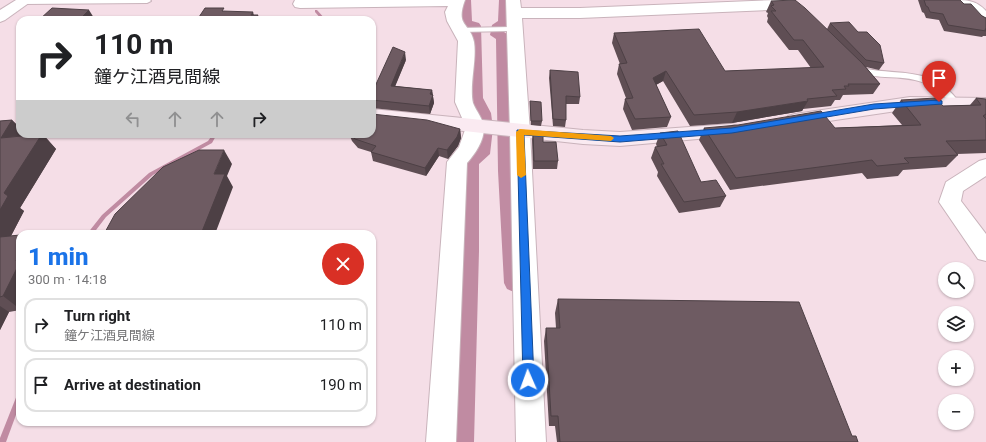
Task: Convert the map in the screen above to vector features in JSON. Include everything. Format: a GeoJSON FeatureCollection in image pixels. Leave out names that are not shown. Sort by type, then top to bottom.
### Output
{"type":"FeatureCollection","features":[{"type":"Feature","properties":{"kind":"main road"},"geometry":{"type":"LineString","coordinates":[[779,122],[874,107],[910,103],[954,102],[986,104]]}},
{"type":"Feature","properties":{"kind":"main road"},"geometry":{"type":"LineString","coordinates":[[376,115],[516,132],[620,139],[748,128]]}},
{"type":"Feature","properties":{"kind":"street"},"geometry":{"type":"LineString","coordinates":[[302,0],[300,4],[458,1],[453,12],[466,41],[464,102],[478,127],[467,150],[457,162],[441,442]]}},
{"type":"Feature","properties":{"kind":"street"},"geometry":{"type":"LineString","coordinates":[[960,0],[974,8],[983,15],[986,20]]}},
{"type":"Feature","properties":{"kind":"street"},"geometry":{"type":"LineString","coordinates":[[0,17],[25,1]]}},
{"type":"Feature","properties":{"kind":"street"},"geometry":{"type":"LineString","coordinates":[[530,442],[516,132],[513,14],[792,6]]}},
{"type":"Feature","properties":{"kind":"street"},"geometry":{"type":"LineString","coordinates":[[986,166],[953,187],[950,202],[986,252]]}},
{"type":"Feature","properties":{"kind":"lane"},"geometry":{"type":"LineString","coordinates":[[25,1],[147,1]]}},
{"type":"Feature","properties":{"kind":"lane"},"geometry":{"type":"LineString","coordinates":[[105,10],[112,1]]}},
{"type":"Feature","properties":{"kind":"lane"},"geometry":{"type":"LineString","coordinates":[[64,10],[72,2]]}},
{"type":"Feature","properties":{"kind":"lane"},"geometry":{"type":"LineString","coordinates":[[460,30],[513,14]]}},
{"type":"Feature","properties":{"kind":"lane"},"geometry":{"type":"LineString","coordinates":[[852,65],[858,70],[866,73],[910,75],[926,78],[945,90],[954,102]]}},
{"type":"Feature","properties":{"kind":"building"},"geometry":{"type":"Polygon","coordinates":[[[795,0],[862,63],[880,84],[848,84],[849,86],[844,86],[846,89],[832,90],[837,96],[807,99],[808,101],[737,112],[694,115],[666,71],[653,78],[671,117],[635,119],[625,99],[633,98],[619,64],[627,63],[614,33],[699,29],[725,71],[824,67],[803,40],[794,40],[771,11],[776,11],[771,6],[774,5],[771,1],[795,0]]]}},
{"type":"Feature","properties":{"kind":"building"},"geometry":{"type":"Polygon","coordinates":[[[924,0],[960,0],[964,4],[971,4],[982,16],[986,18],[986,31],[948,25],[943,14],[930,12],[924,0]]]}},
{"type":"Feature","properties":{"kind":"building"},"geometry":{"type":"Polygon","coordinates":[[[52,8],[89,10],[83,16],[43,16],[52,8]]]}},
{"type":"Feature","properties":{"kind":"building"},"geometry":{"type":"Polygon","coordinates":[[[205,8],[224,8],[222,11],[253,12],[251,15],[258,15],[257,16],[200,16],[205,8]]]}},
{"type":"Feature","properties":{"kind":"building"},"geometry":{"type":"Polygon","coordinates":[[[849,22],[858,32],[867,32],[880,45],[884,63],[866,60],[830,23],[849,22]]]}},
{"type":"Feature","properties":{"kind":"building"},"geometry":{"type":"Polygon","coordinates":[[[393,47],[405,52],[391,86],[432,90],[430,94],[433,95],[429,106],[376,100],[376,84],[393,47]]]}},
{"type":"Feature","properties":{"kind":"building"},"geometry":{"type":"Polygon","coordinates":[[[550,70],[578,72],[580,97],[566,96],[566,120],[553,119],[550,70]]]}},
{"type":"Feature","properties":{"kind":"building"},"geometry":{"type":"Polygon","coordinates":[[[936,98],[943,106],[981,105],[976,98],[986,99],[986,114],[983,116],[986,119],[986,140],[946,141],[958,155],[904,158],[909,163],[877,166],[872,160],[736,178],[704,128],[738,125],[821,111],[835,128],[921,125],[901,100],[936,98]]]}},
{"type":"Feature","properties":{"kind":"building"},"geometry":{"type":"Polygon","coordinates":[[[530,101],[541,102],[542,121],[531,121],[530,101]]]}},
{"type":"Feature","properties":{"kind":"building"},"geometry":{"type":"Polygon","coordinates":[[[376,114],[427,120],[460,129],[457,137],[447,150],[438,148],[425,168],[371,152],[376,146],[354,138],[376,138],[376,114]]]}},
{"type":"Feature","properties":{"kind":"building"},"geometry":{"type":"Polygon","coordinates":[[[12,120],[1,138],[16,137],[16,138],[39,138],[4,193],[8,196],[0,210],[0,121],[12,120]]]}},
{"type":"Feature","properties":{"kind":"building"},"geometry":{"type":"Polygon","coordinates":[[[678,131],[701,182],[716,180],[726,196],[684,202],[661,164],[664,164],[655,147],[667,145],[660,133],[678,131]]]}},
{"type":"Feature","properties":{"kind":"building"},"geometry":{"type":"Polygon","coordinates":[[[533,132],[543,133],[543,142],[556,142],[558,161],[534,161],[533,132]]]}},
{"type":"Feature","properties":{"kind":"building"},"geometry":{"type":"Polygon","coordinates":[[[199,150],[224,150],[214,174],[225,174],[203,230],[106,230],[115,214],[163,167],[199,150]]]}},
{"type":"Feature","properties":{"kind":"building"},"geometry":{"type":"Polygon","coordinates":[[[16,235],[16,270],[3,296],[0,297],[0,237],[16,235]]]}},
{"type":"Feature","properties":{"kind":"building"},"geometry":{"type":"Polygon","coordinates":[[[558,299],[799,302],[852,436],[856,436],[858,442],[560,442],[558,416],[551,416],[546,328],[560,328],[558,299]]]}},
{"type":"Feature","properties":{"kind":"waterway"},"geometry":{"type":"LineString","coordinates":[[461,442],[469,251],[470,173],[471,161],[481,154],[485,128],[483,113],[475,99],[474,26],[465,24],[465,0]]}},
{"type":"Feature","properties":{"kind":"waterway"},"geometry":{"type":"LineString","coordinates":[[505,0],[505,24],[499,25],[497,35],[503,36],[507,171],[514,283]]}},
{"type":"Feature","properties":{"kind":"waterway"},"geometry":{"type":"LineString","coordinates":[[316,11],[320,16]]}},
{"type":"Feature","properties":{"kind":"waterway"},"geometry":{"type":"LineString","coordinates":[[93,230],[104,216],[151,174],[210,142],[212,138]]}},
{"type":"Feature","properties":{"kind":"waterway"},"geometry":{"type":"LineString","coordinates":[[2,442],[16,405]]}},
{"type":"Feature","properties":{"kind":"slow traffic"},"geometry":{"type":"LineString","coordinates":[[521,175],[520,132],[611,138]]}},
{"type":"Feature","properties":{"kind":"route"},"geometry":{"type":"LineString","coordinates":[[528,380],[520,132],[620,139],[732,130],[874,107],[910,103],[939,102]]}}]}
